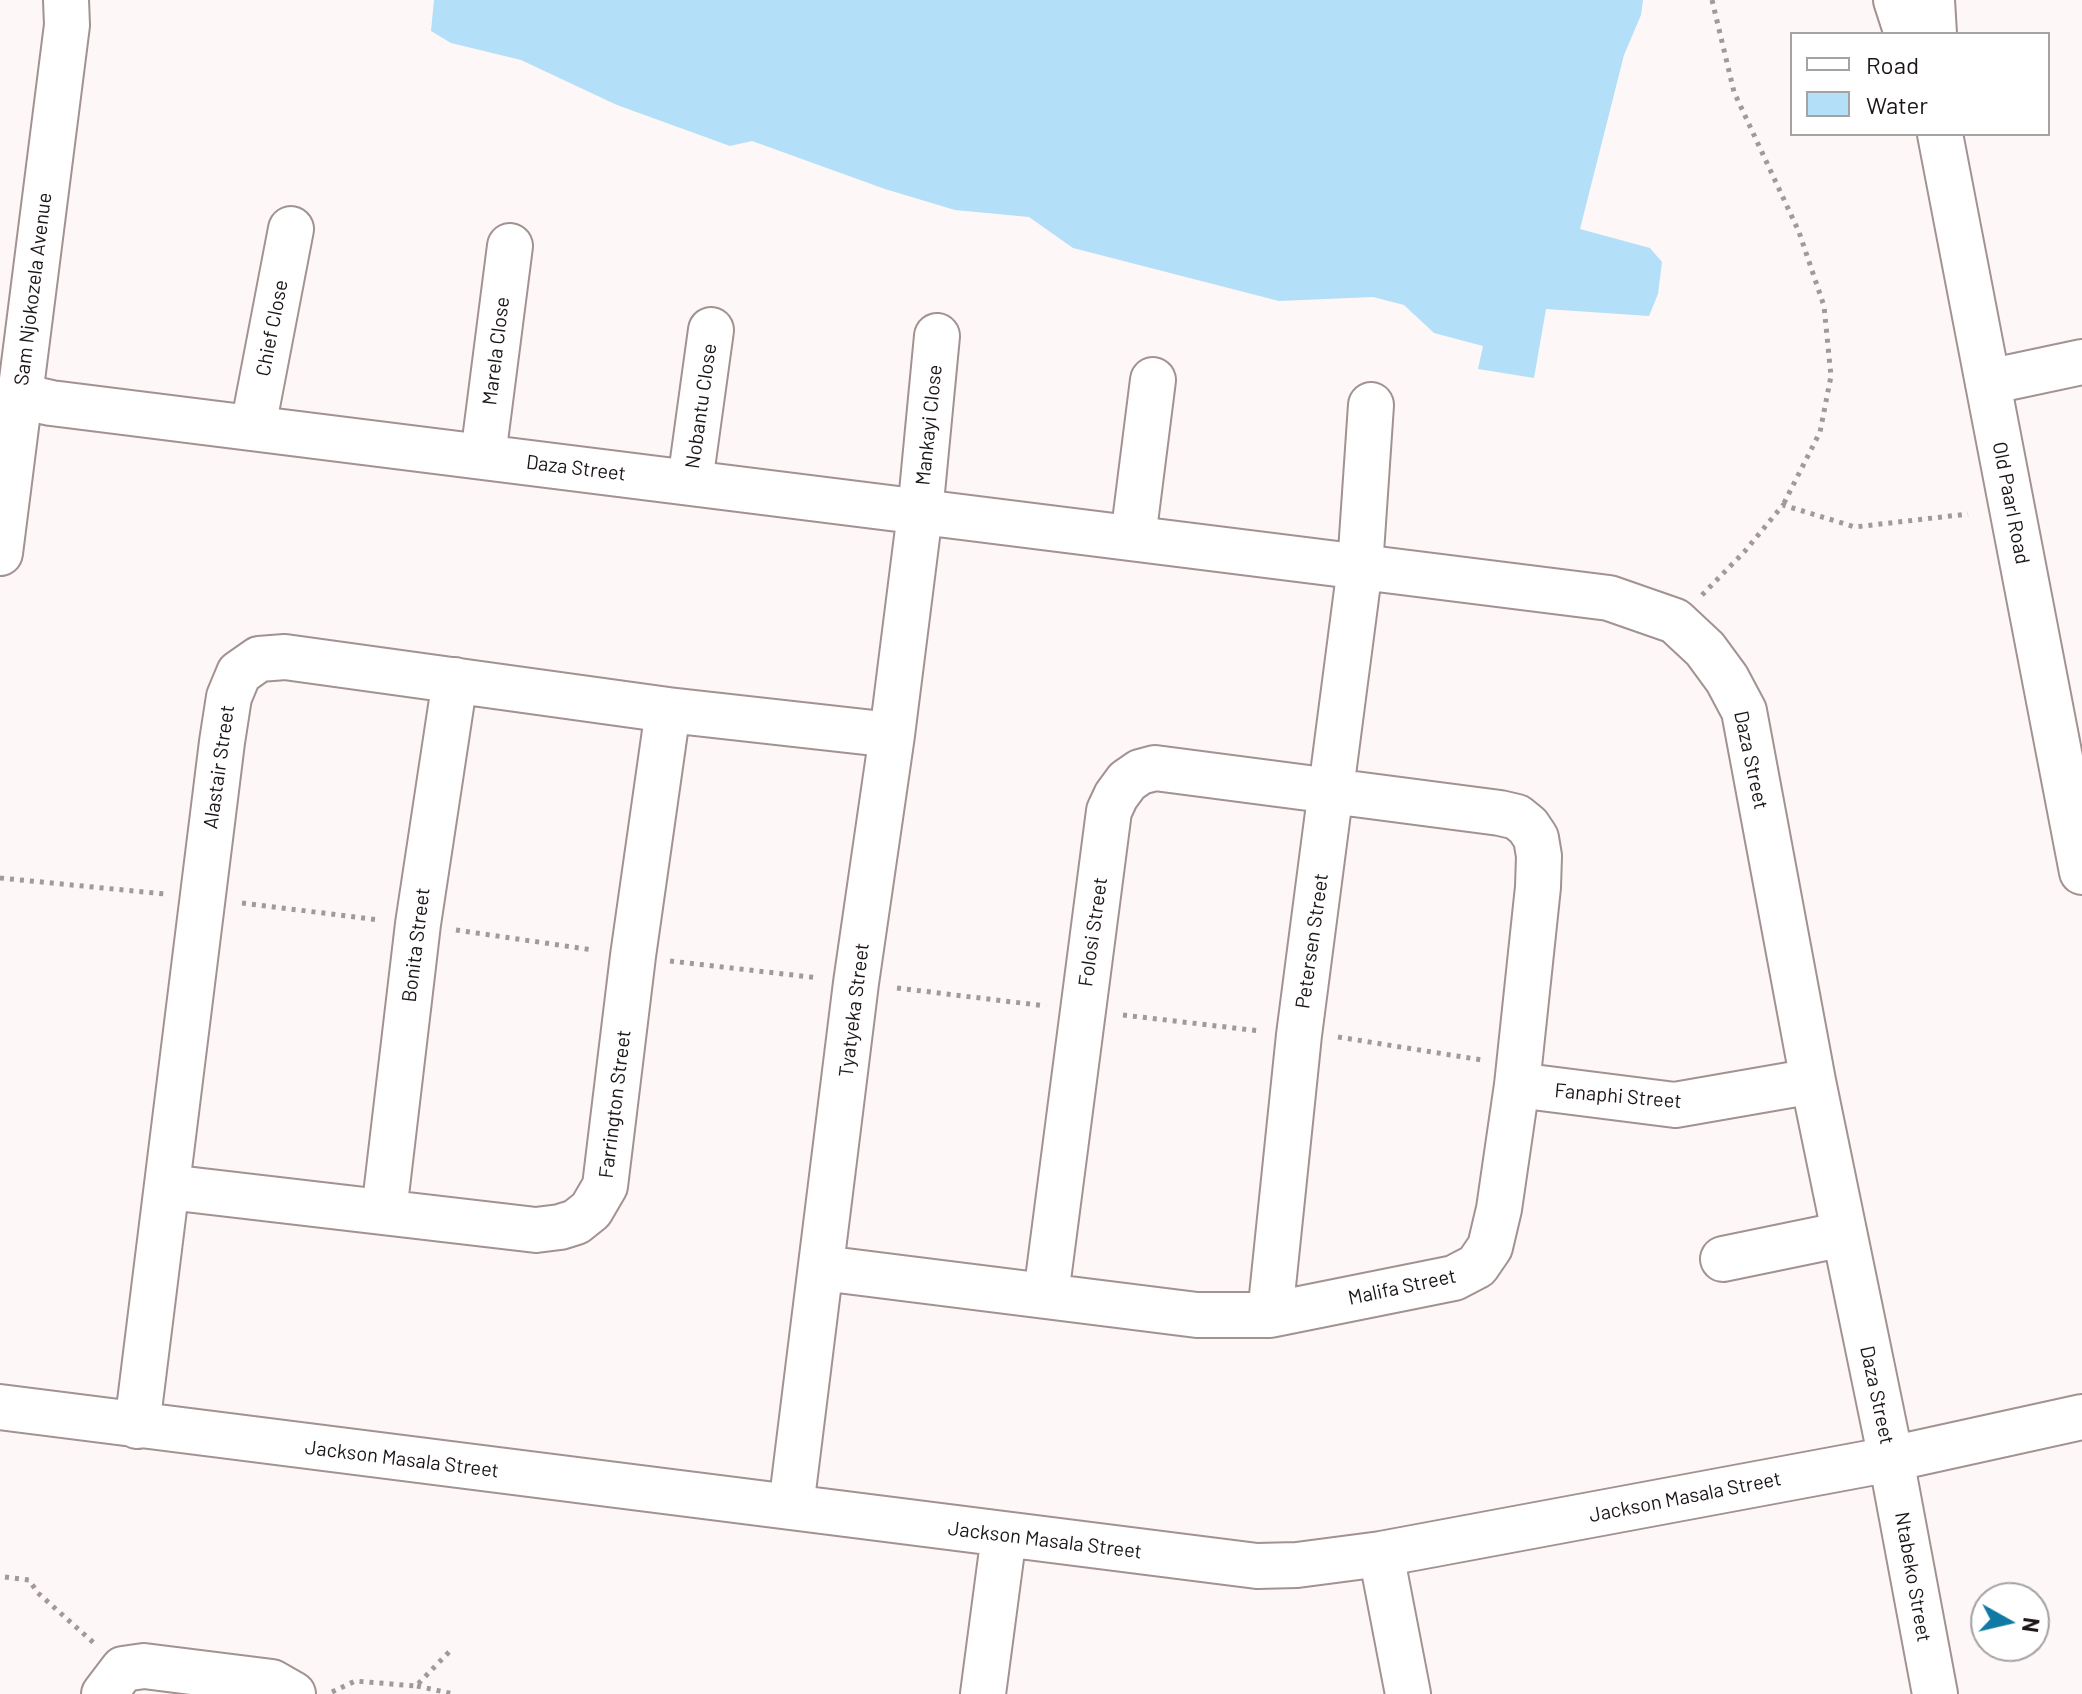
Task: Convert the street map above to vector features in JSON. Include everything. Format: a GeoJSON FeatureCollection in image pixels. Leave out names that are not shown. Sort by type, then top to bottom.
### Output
{"type":"FeatureCollection","features":[{"type":"Feature","properties":{"kind":"street"},"geometry":{"type":"LineString","coordinates":[[1896,0],[1906,32]]}},
{"type":"Feature","properties":{"kind":"street"},"geometry":{"type":"LineString","coordinates":[[1932,0],[1934,32]]}},
{"type":"Feature","properties":{"kind":"street","name":"Sam Njokozela Avenue"},"geometry":{"type":"LineString","coordinates":[[0,553],[69,8]]}},
{"type":"Feature","properties":{"kind":"street","name":"Old Paarl Road"},"geometry":{"type":"LineString","coordinates":[[1940,136],[2082,872]]}},
{"type":"Feature","properties":{"kind":"street","name":"Chief Close"},"geometry":{"type":"LineString","coordinates":[[253,427],[291,229]]}},
{"type":"Feature","properties":{"kind":"street","name":"Marela Close"},"geometry":{"type":"LineString","coordinates":[[483,456],[510,246]]}},
{"type":"Feature","properties":{"kind":"street","name":"Nobantu Close"},"geometry":{"type":"LineString","coordinates":[[690,482],[711,330]]}},
{"type":"Feature","properties":{"kind":"street","name":"Mankayi Close"},"geometry":{"type":"LineString","coordinates":[[920,513],[937,336]]}},
{"type":"Feature","properties":{"kind":"street"},"geometry":{"type":"LineString","coordinates":[[1988,382],[2082,362]]}},
{"type":"Feature","properties":{"kind":"street"},"geometry":{"type":"LineString","coordinates":[[1133,538],[1153,380]]}},
{"type":"Feature","properties":{"kind":"street","name":"Daza Street"},"geometry":{"type":"LineString","coordinates":[[20,396],[51,403],[1609,598],[1675,621],[1705,649],[1727,679],[1744,711],[1813,1081],[1891,1459]]}},
{"type":"Feature","properties":{"kind":"street","name":"Petersen Street"},"geometry":{"type":"LineString","coordinates":[[1270,1315],[1299,1035],[1360,567],[1371,405]]}},
{"type":"Feature","properties":{"kind":"street","name":"Tyatyeka Street"},"geometry":{"type":"LineString","coordinates":[[791,1507],[856,983],[920,513]]}},
{"type":"Feature","properties":{"kind":"street","name":"Alastair Street"},"geometry":{"type":"LineString","coordinates":[[137,1426],[219,757],[229,697],[239,673],[259,659],[285,657],[668,710],[892,735]]}},
{"type":"Feature","properties":{"kind":"street","name":"Bonita Street"},"geometry":{"type":"LineString","coordinates":[[384,1212],[418,924],[455,680]]}},
{"type":"Feature","properties":{"kind":"street","name":"Farrington Street"},"geometry":{"type":"LineString","coordinates":[[168,1187],[536,1230],[576,1222],[591,1210],[605,1186],[633,956],[668,710]]}},
{"type":"Feature","properties":{"kind":"street","name":"Folosi Street"},"geometry":{"type":"LineString","coordinates":[[1046,1295],[1109,811],[1116,796],[1127,781],[1140,772],[1155,768],[1333,790]]}},
{"type":"Feature","properties":{"kind":"street","name":"Malifa Street"},"geometry":{"type":"LineString","coordinates":[[822,1268],[1197,1315],[1270,1315],[1454,1278],[1477,1266],[1490,1247],[1499,1209],[1518,1075],[1539,871],[1536,838],[1517,817],[1333,790]]}},
{"type":"Feature","properties":{"kind":"street","name":"Fanaphi Street"},"geometry":{"type":"LineString","coordinates":[[1518,1075],[1675,1105],[1813,1081]]}},
{"type":"Feature","properties":{"kind":"street"},"geometry":{"type":"LineString","coordinates":[[1723,1259],[1844,1234]]}},
{"type":"Feature","properties":{"kind":"street","name":"Jackson Masala Street"},"geometry":{"type":"LineString","coordinates":[[0,1407],[1257,1566],[1297,1565],[1381,1554],[1891,1459],[2082,1417]]}},
{"type":"Feature","properties":{"kind":"street","name":"Ntabeko Street"},"geometry":{"type":"LineString","coordinates":[[1891,1459],[1935,1694]]}},
{"type":"Feature","properties":{"kind":"street"},"geometry":{"type":"LineString","coordinates":[[983,1694],[1004,1535]]}},
{"type":"Feature","properties":{"kind":"street"},"geometry":{"type":"LineString","coordinates":[[1381,1554],[1408,1694]]}},
{"type":"Feature","properties":{"kind":"street"},"geometry":{"type":"LineString","coordinates":[[114,1681],[144,1666],[272,1682],[293,1694]]}},
{"type":"Feature","properties":{"kind":"path"},"geometry":{"type":"LineString","coordinates":[[1675,621],[1745,551],[1783,505],[1820,432],[1831,376],[1824,306],[1799,232],[1734,92],[1712,0]]}},
{"type":"Feature","properties":{"kind":"path"},"geometry":{"type":"LineString","coordinates":[[1783,505],[1855,527],[1968,514]]}},
{"type":"Feature","properties":{"kind":"path"},"geometry":{"type":"LineString","coordinates":[[1299,1035],[1330,1036],[1518,1075]]}},
{"type":"Feature","properties":{"kind":"path"},"geometry":{"type":"LineString","coordinates":[[5,1577],[29,1580],[114,1681]]}},
{"type":"Feature","properties":{"kind":"path"},"geometry":{"type":"LineString","coordinates":[[416,1686],[449,1652]]}},
{"type":"Feature","properties":{"kind":"path"},"geometry":{"type":"LineString","coordinates":[[328,1694],[355,1681],[416,1686],[454,1694]]}},
{"type":"Feature","properties":{"kind":"water"},"geometry":{"type":"Polygon","coordinates":[[[434,0],[1643,0],[1641,15],[1624,55],[1580,229],[1650,248],[1662,262],[1658,294],[1649,316],[1546,309],[1534,378],[1478,369],[1483,346],[1434,333],[1404,305],[1373,297],[1279,301],[1073,248],[1029,217],[955,210],[885,189],[752,141],[730,146],[617,105],[521,60],[451,43],[431,31],[434,0]]]}}]}
